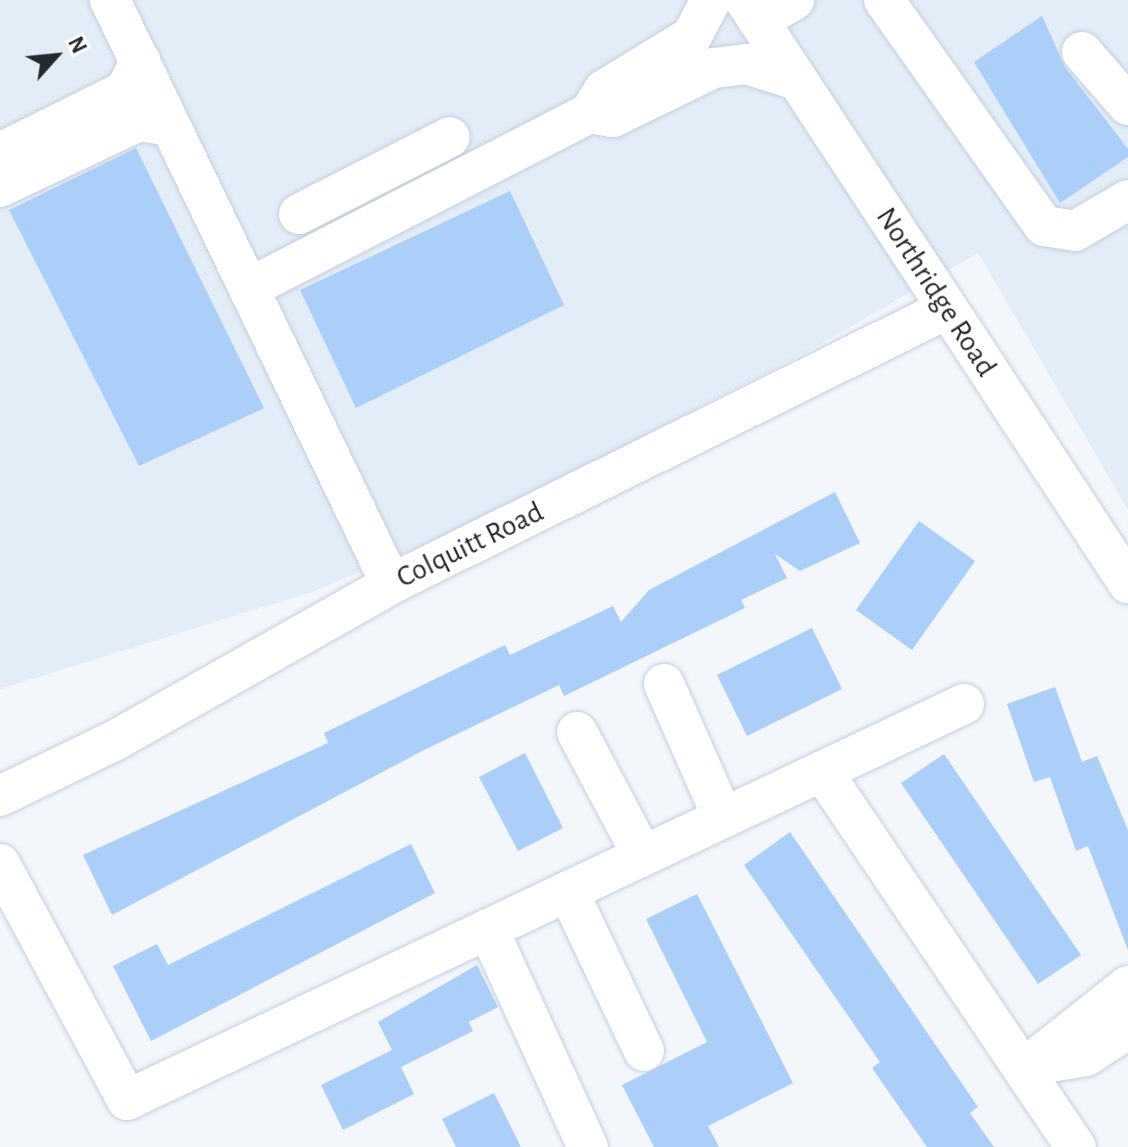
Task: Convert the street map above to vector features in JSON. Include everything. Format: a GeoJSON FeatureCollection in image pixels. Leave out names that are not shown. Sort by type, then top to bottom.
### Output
{"type":"FeatureCollection","features":[{"type":"Feature","properties":{"kind":"street"},"geometry":{"type":"LineString","coordinates":[[110,0],[391,584]]}},
{"type":"Feature","properties":{"kind":"street"},"geometry":{"type":"LineString","coordinates":[[249,288],[590,113],[604,90],[692,36],[711,0]]}},
{"type":"Feature","properties":{"kind":"street"},"geometry":{"type":"LineString","coordinates":[[752,10],[794,0]]}},
{"type":"Feature","properties":{"kind":"street"},"geometry":{"type":"LineString","coordinates":[[884,0],[1044,226],[1075,231],[1128,200]]}},
{"type":"Feature","properties":{"kind":"street","name":"Northridge Road"},"geometry":{"type":"LineString","coordinates":[[752,10],[1128,583]]}},
{"type":"Feature","properties":{"kind":"street"},"geometry":{"type":"LineString","coordinates":[[1082,52],[1128,105]]}},
{"type":"Feature","properties":{"kind":"street"},"geometry":{"type":"LineString","coordinates":[[0,153],[125,91],[140,61]]}},
{"type":"Feature","properties":{"kind":"street"},"geometry":{"type":"LineString","coordinates":[[590,113],[613,117],[714,68],[746,64],[797,80]]}},
{"type":"Feature","properties":{"kind":"street"},"geometry":{"type":"LineString","coordinates":[[0,187],[139,121],[171,126]]}},
{"type":"Feature","properties":{"kind":"street"},"geometry":{"type":"LineString","coordinates":[[299,214],[444,126],[469,175]]}},
{"type":"Feature","properties":{"kind":"street","name":"Colquitt Road"},"geometry":{"type":"LineString","coordinates":[[0,796],[114,741],[391,584],[947,309]]}},
{"type":"Feature","properties":{"kind":"street"},"geometry":{"type":"LineString","coordinates":[[664,684],[723,818]]}},
{"type":"Feature","properties":{"kind":"street"},"geometry":{"type":"LineString","coordinates":[[0,864],[127,1100],[964,704]]}},
{"type":"Feature","properties":{"kind":"street"},"geometry":{"type":"LineString","coordinates":[[577,732],[643,856]]}},
{"type":"Feature","properties":{"kind":"street"},"geometry":{"type":"LineString","coordinates":[[822,771],[1027,1066],[1076,1147]]}},
{"type":"Feature","properties":{"kind":"street"},"geometry":{"type":"LineString","coordinates":[[568,891],[644,1051]]}},
{"type":"Feature","properties":{"kind":"street"},"geometry":{"type":"LineString","coordinates":[[488,929],[588,1147]]}},
{"type":"Feature","properties":{"kind":"street"},"geometry":{"type":"LineString","coordinates":[[1027,1066],[1128,986]]}},
{"type":"Feature","properties":{"kind":"street"},"geometry":{"type":"LineString","coordinates":[[1027,1066],[1086,1056],[1128,1029]]}},
{"type":"Feature","properties":{"kind":"shaded area"},"geometry":{"type":"Polygon","coordinates":[[[0,0],[1128,0],[1128,510],[978,253],[809,351],[480,520],[315,591],[0,689],[0,0]]]}},
{"type":"Feature","properties":{"kind":"building"},"geometry":{"type":"Polygon","coordinates":[[[1042,16],[1065,67],[1128,149],[1128,157],[1060,203],[974,62],[1042,16]]]}},
{"type":"Feature","properties":{"kind":"building"},"geometry":{"type":"Polygon","coordinates":[[[136,148],[264,408],[139,466],[9,210],[136,148]]]}},
{"type":"Feature","properties":{"kind":"building"},"geometry":{"type":"Polygon","coordinates":[[[510,191],[564,305],[356,408],[300,290],[510,191]]]}},
{"type":"Feature","properties":{"kind":"building"},"geometry":{"type":"Polygon","coordinates":[[[835,492],[860,543],[800,571],[775,554],[787,578],[741,600],[745,608],[564,696],[559,685],[424,750],[112,915],[83,855],[328,743],[324,733],[505,645],[510,655],[613,606],[621,622],[649,590],[835,492]]]}},
{"type":"Feature","properties":{"kind":"building"},"geometry":{"type":"Polygon","coordinates":[[[919,521],[975,561],[912,650],[856,610],[919,521]]]}},
{"type":"Feature","properties":{"kind":"building"},"geometry":{"type":"Polygon","coordinates":[[[812,628],[842,689],[747,736],[717,675],[812,628]]]}},
{"type":"Feature","properties":{"kind":"building"},"geometry":{"type":"Polygon","coordinates":[[[1055,687],[1082,762],[1097,756],[1128,830],[1128,950],[1088,846],[1076,851],[1050,777],[1034,782],[1007,704],[1055,687]]]}},
{"type":"Feature","properties":{"kind":"building"},"geometry":{"type":"Polygon","coordinates":[[[525,753],[563,828],[518,851],[479,777],[525,753]]]}},
{"type":"Feature","properties":{"kind":"building"},"geometry":{"type":"Polygon","coordinates":[[[944,754],[1081,955],[1038,984],[901,783],[944,754]]]}},
{"type":"Feature","properties":{"kind":"building"},"geometry":{"type":"Polygon","coordinates":[[[790,832],[978,1107],[970,1113],[994,1147],[927,1147],[872,1068],[880,1062],[744,865],[790,832]]]}},
{"type":"Feature","properties":{"kind":"building"},"geometry":{"type":"Polygon","coordinates":[[[411,844],[435,893],[151,1041],[113,966],[157,944],[168,965],[411,844]]]}},
{"type":"Feature","properties":{"kind":"building"},"geometry":{"type":"Polygon","coordinates":[[[697,894],[793,1083],[708,1126],[719,1147],[654,1147],[622,1085],[707,1042],[646,919],[697,894]]]}},
{"type":"Feature","properties":{"kind":"building"},"geometry":{"type":"Polygon","coordinates":[[[477,965],[498,1007],[469,1022],[473,1031],[401,1067],[414,1094],[343,1130],[321,1085],[392,1050],[378,1022],[477,965]]]}},
{"type":"Feature","properties":{"kind":"building"},"geometry":{"type":"Polygon","coordinates":[[[494,1093],[521,1147],[456,1147],[442,1119],[494,1093]]]}}]}
